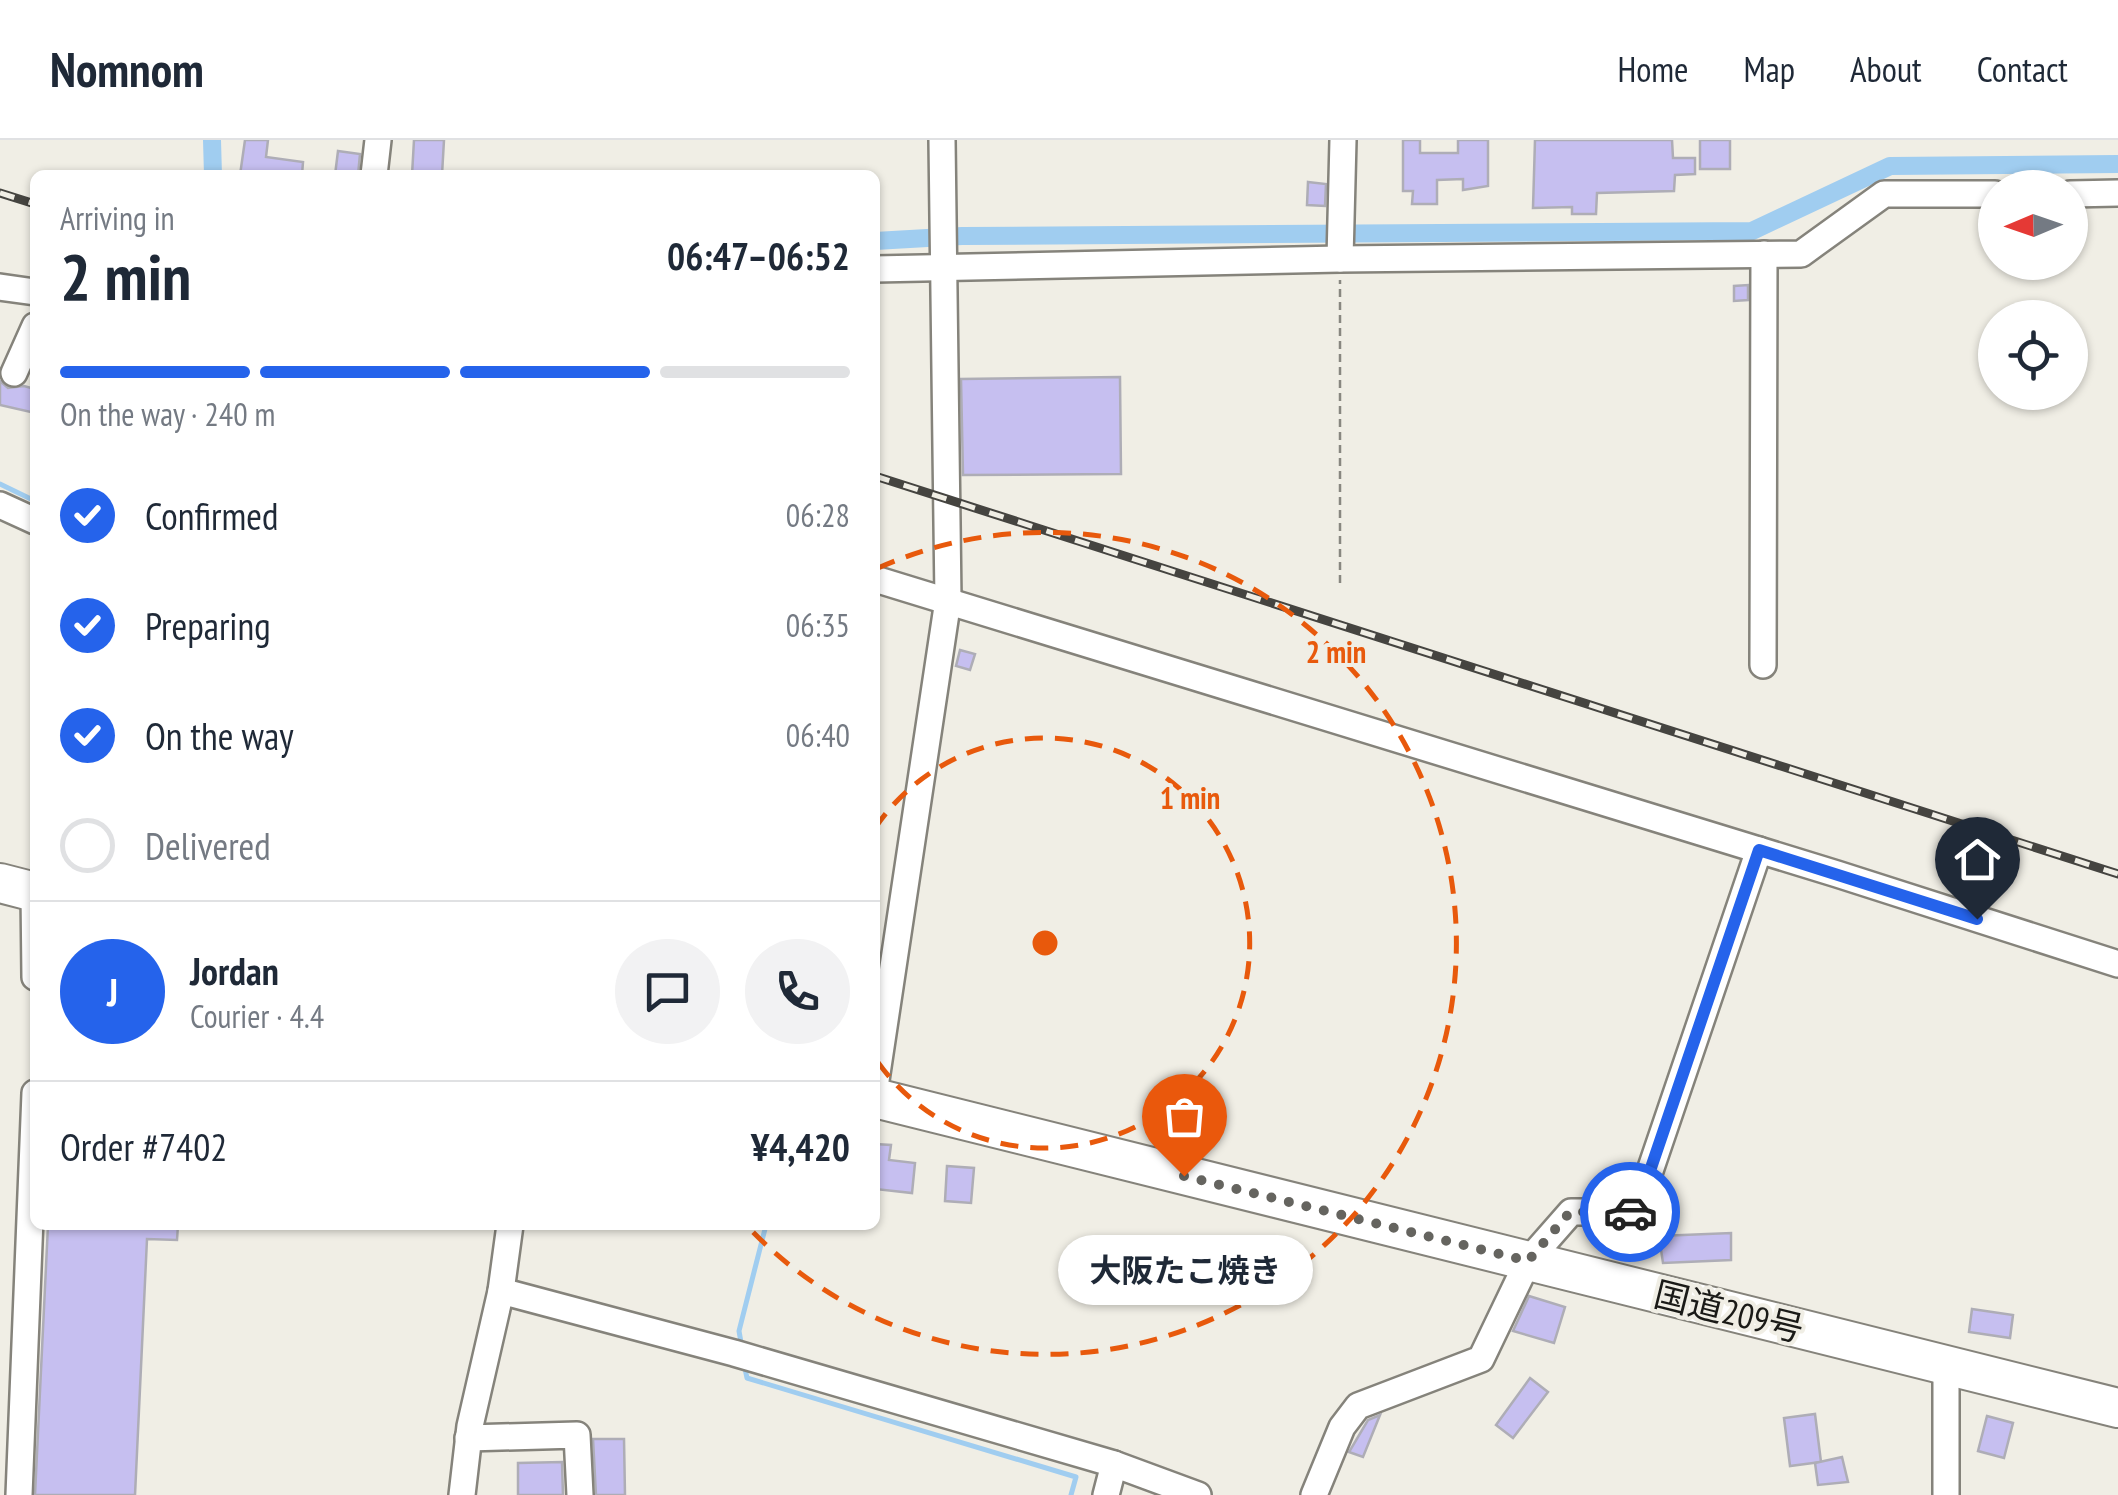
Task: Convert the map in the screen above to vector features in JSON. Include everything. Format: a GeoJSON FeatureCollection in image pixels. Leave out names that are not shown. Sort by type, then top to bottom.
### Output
{"type":"FeatureCollection","features":[{"type":"Feature","properties":{"kind":"highway"},"geometry":{"type":"LineString","coordinates":[[0,883],[30,891]]}},
{"type":"Feature","properties":{"kind":"highway","name":"国道209号"},"geometry":{"type":"LineString","coordinates":[[880,1099],[2118,1408]]}},
{"type":"Feature","properties":{"kind":"street"},"geometry":{"type":"LineString","coordinates":[[375,170],[378,140]]}},
{"type":"Feature","properties":{"kind":"street"},"geometry":{"type":"LineString","coordinates":[[880,1054],[948,600],[942,140]]}},
{"type":"Feature","properties":{"kind":"street"},"geometry":{"type":"LineString","coordinates":[[1340,259],[1344,140]]}},
{"type":"Feature","properties":{"kind":"street"},"geometry":{"type":"LineString","coordinates":[[880,269],[1800,254],[1884,194],[1978,194]]}},
{"type":"Feature","properties":{"kind":"street"},"geometry":{"type":"LineString","coordinates":[[2088,194],[2118,194]]}},
{"type":"Feature","properties":{"kind":"street"},"geometry":{"type":"LineString","coordinates":[[1763,665],[1764,254]]}},
{"type":"Feature","properties":{"kind":"street"},"geometry":{"type":"LineString","coordinates":[[0,287],[30,291]]}},
{"type":"Feature","properties":{"kind":"street"},"geometry":{"type":"LineString","coordinates":[[14,373],[30,337]]}},
{"type":"Feature","properties":{"kind":"street"},"geometry":{"type":"LineString","coordinates":[[0,504],[30,519]]}},
{"type":"Feature","properties":{"kind":"street"},"geometry":{"type":"LineString","coordinates":[[880,580],[2118,964]]}},
{"type":"Feature","properties":{"kind":"street"},"geometry":{"type":"LineString","coordinates":[[1314,1495],[1342,1427],[1358,1406],[1481,1359],[1528,1261],[1570,1212],[1636,1212],[1759,850]]}},
{"type":"Feature","properties":{"kind":"street"},"geometry":{"type":"LineString","coordinates":[[20,1495],[30,1227]]}},
{"type":"Feature","properties":{"kind":"street"},"geometry":{"type":"LineString","coordinates":[[462,1495],[468,1438],[509,1230]]}},
{"type":"Feature","properties":{"kind":"street"},"geometry":{"type":"LineString","coordinates":[[500,1290],[742,1355],[1114,1464],[1198,1495]]}},
{"type":"Feature","properties":{"kind":"street"},"geometry":{"type":"LineString","coordinates":[[1946,1366],[1946,1495]]}},
{"type":"Feature","properties":{"kind":"street"},"geometry":{"type":"LineString","coordinates":[[468,1438],[577,1435],[580,1495]]}},
{"type":"Feature","properties":{"kind":"street"},"geometry":{"type":"LineString","coordinates":[[1106,1495],[1114,1464]]}},
{"type":"Feature","properties":{"kind":"path"},"geometry":{"type":"LineString","coordinates":[[1340,259],[1340,583]]}},
{"type":"Feature","properties":{"kind":"building"},"geometry":{"type":"Polygon","coordinates":[[[245,140],[268,140],[266,157],[303,162],[302,170],[241,170],[245,140]]]}},
{"type":"Feature","properties":{"kind":"building"},"geometry":{"type":"Polygon","coordinates":[[[414,140],[444,140],[442,170],[412,170],[414,140]]]}},
{"type":"Feature","properties":{"kind":"building"},"geometry":{"type":"Polygon","coordinates":[[[1403,140],[1420,140],[1420,153],[1458,153],[1458,140],[1488,140],[1488,186],[1463,190],[1463,179],[1437,180],[1437,204],[1412,204],[1413,191],[1403,191],[1403,140]]]}},
{"type":"Feature","properties":{"kind":"building"},"geometry":{"type":"Polygon","coordinates":[[[1535,140],[1672,140],[1673,158],[1695,158],[1695,174],[1675,175],[1674,191],[1597,193],[1596,214],[1572,214],[1572,207],[1533,208],[1535,140]]]}},
{"type":"Feature","properties":{"kind":"building"},"geometry":{"type":"Polygon","coordinates":[[[1700,140],[1730,140],[1730,169],[1700,169],[1700,140]]]}},
{"type":"Feature","properties":{"kind":"building"},"geometry":{"type":"Polygon","coordinates":[[[338,151],[360,154],[358,170],[336,170],[338,151]]]}},
{"type":"Feature","properties":{"kind":"building"},"geometry":{"type":"Polygon","coordinates":[[[1308,182],[1326,184],[1325,206],[1307,205],[1308,182]]]}},
{"type":"Feature","properties":{"kind":"building"},"geometry":{"type":"Polygon","coordinates":[[[1748,285],[1748,300],[1734,301],[1734,286],[1748,285]]]}},
{"type":"Feature","properties":{"kind":"building"},"geometry":{"type":"Polygon","coordinates":[[[1120,377],[1121,474],[963,475],[961,379],[1120,377]]]}},
{"type":"Feature","properties":{"kind":"building"},"geometry":{"type":"Polygon","coordinates":[[[0,381],[8,388],[30,388],[30,412],[0,405],[0,381]]]}},
{"type":"Feature","properties":{"kind":"building"},"geometry":{"type":"Polygon","coordinates":[[[960,650],[975,654],[970,670],[956,666],[960,650]]]}},
{"type":"Feature","properties":{"kind":"building"},"geometry":{"type":"Polygon","coordinates":[[[880,1144],[891,1145],[889,1160],[915,1163],[912,1193],[880,1190],[880,1144]]]}},
{"type":"Feature","properties":{"kind":"building"},"geometry":{"type":"Polygon","coordinates":[[[947,1166],[974,1168],[971,1203],[945,1201],[947,1166]]]}},
{"type":"Feature","properties":{"kind":"building"},"geometry":{"type":"Polygon","coordinates":[[[48,1230],[178,1230],[177,1240],[147,1239],[135,1495],[35,1495],[48,1230]]]}},
{"type":"Feature","properties":{"kind":"building"},"geometry":{"type":"Polygon","coordinates":[[[1731,1233],[1731,1260],[1663,1263],[1659,1236],[1731,1233]]]}},
{"type":"Feature","properties":{"kind":"building"},"geometry":{"type":"Polygon","coordinates":[[[1529,1296],[1565,1307],[1554,1343],[1513,1331],[1529,1296]]]}},
{"type":"Feature","properties":{"kind":"building"},"geometry":{"type":"Polygon","coordinates":[[[1972,1309],[2013,1315],[2010,1338],[1969,1332],[1972,1309]]]}},
{"type":"Feature","properties":{"kind":"building"},"geometry":{"type":"Polygon","coordinates":[[[1530,1378],[1548,1392],[1513,1438],[1496,1425],[1530,1378]]]}},
{"type":"Feature","properties":{"kind":"building"},"geometry":{"type":"Polygon","coordinates":[[[1815,1414],[1821,1462],[1790,1466],[1784,1418],[1815,1414]]]}},
{"type":"Feature","properties":{"kind":"building"},"geometry":{"type":"Polygon","coordinates":[[[1380,1415],[1363,1457],[1349,1452],[1368,1420],[1380,1415]]]}},
{"type":"Feature","properties":{"kind":"building"},"geometry":{"type":"Polygon","coordinates":[[[1987,1416],[2013,1423],[2004,1458],[1978,1451],[1987,1416]]]}},
{"type":"Feature","properties":{"kind":"building"},"geometry":{"type":"Polygon","coordinates":[[[593,1439],[624,1439],[625,1495],[596,1495],[593,1439]]]}},
{"type":"Feature","properties":{"kind":"building"},"geometry":{"type":"Polygon","coordinates":[[[1842,1457],[1848,1482],[1818,1485],[1815,1463],[1842,1457]]]}},
{"type":"Feature","properties":{"kind":"building"},"geometry":{"type":"Polygon","coordinates":[[[562,1462],[563,1495],[518,1495],[518,1463],[562,1462]]]}},
{"type":"Feature","properties":{"kind":"waterway"},"geometry":{"type":"LineString","coordinates":[[212,140],[213,170]]}},
{"type":"Feature","properties":{"kind":"waterway"},"geometry":{"type":"LineString","coordinates":[[880,241],[962,236],[1752,231],[1890,166],[2118,164]]}},
{"type":"Feature","properties":{"kind":"waterway"},"geometry":{"type":"LineString","coordinates":[[0,484],[30,499]]}},
{"type":"Feature","properties":{"kind":"waterway"},"geometry":{"type":"LineString","coordinates":[[742,1348],[739,1331],[765,1230]]}},
{"type":"Feature","properties":{"kind":"waterway"},"geometry":{"type":"LineString","coordinates":[[744,1364],[747,1378],[1076,1477],[1071,1495]]}},
{"type":"Feature","properties":{"kind":"railway"},"geometry":{"type":"LineString","coordinates":[[0,193],[30,202]]}},
{"type":"Feature","properties":{"kind":"railway"},"geometry":{"type":"LineString","coordinates":[[880,478],[2118,874]]}},
{"type":"Feature","properties":{"kind":"way so far"},"geometry":{"type":"LineString","coordinates":[[1184,1176],[1528,1261],[1570,1212],[1630,1212]]}},
{"type":"Feature","properties":{"kind":"place","name":"大阪たこ焼き"},"geometry":{"type":"Point","coordinates":[1184,1176]}},
{"type":"Feature","properties":{"kind":"route"},"geometry":{"type":"LineString","coordinates":[[1630,1212],[1636,1212],[1759,850],[1977,919]]}}]}
